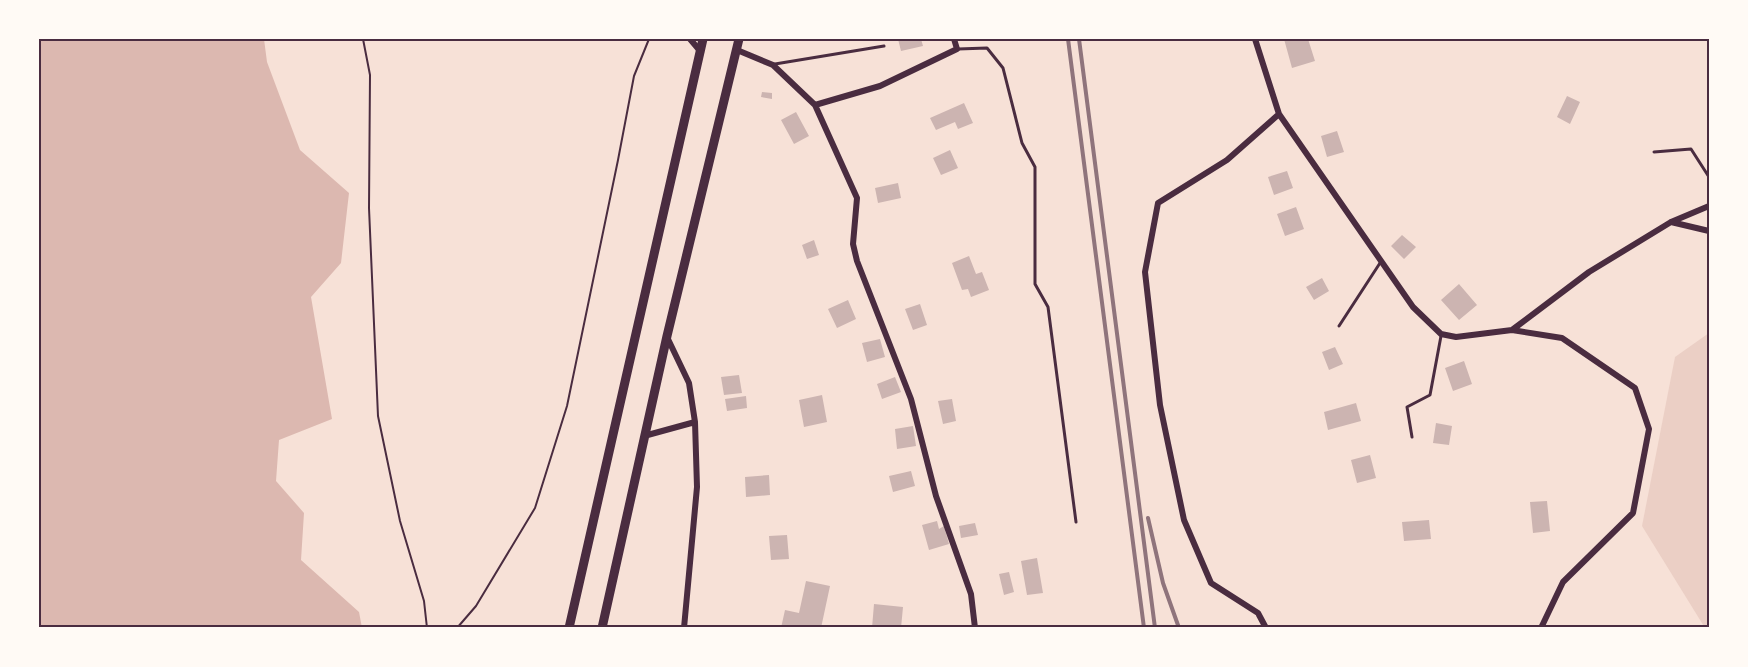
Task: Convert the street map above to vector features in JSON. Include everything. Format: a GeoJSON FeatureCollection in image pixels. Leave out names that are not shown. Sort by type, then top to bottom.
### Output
{"type":"FeatureCollection","features":[{"type":"Feature","properties":{"kind":"main road"},"geometry":{"type":"LineString","coordinates":[[569,628],[703,39]]}},
{"type":"Feature","properties":{"kind":"main road"},"geometry":{"type":"LineString","coordinates":[[602,628],[667,336],[739,39]]}},
{"type":"Feature","properties":{"kind":"street"},"geometry":{"type":"LineString","coordinates":[[690,39],[700,52]]}},
{"type":"Feature","properties":{"kind":"street"},"geometry":{"type":"LineString","coordinates":[[815,105],[880,86],[957,49],[954,39]]}},
{"type":"Feature","properties":{"kind":"street"},"geometry":{"type":"LineString","coordinates":[[1255,39],[1279,114],[1413,307],[1441,334],[1456,337],[1512,330],[1562,338],[1635,388],[1649,429],[1633,513],[1563,582],[1541,628]]}},
{"type":"Feature","properties":{"kind":"street"},"geometry":{"type":"LineString","coordinates":[[736,50],[773,65],[815,105],[857,198],[853,244],[856,261],[911,399],[936,496],[971,594],[975,628]]}},
{"type":"Feature","properties":{"kind":"street"},"geometry":{"type":"LineString","coordinates":[[1266,628],[1258,613],[1211,583],[1184,520],[1160,405],[1145,272],[1158,203],[1227,160],[1279,114]]}},
{"type":"Feature","properties":{"kind":"street"},"geometry":{"type":"LineString","coordinates":[[1512,330],[1589,272],[1671,222],[1709,206]]}},
{"type":"Feature","properties":{"kind":"street"},"geometry":{"type":"LineString","coordinates":[[1671,222],[1709,231]]}},
{"type":"Feature","properties":{"kind":"street"},"geometry":{"type":"LineString","coordinates":[[667,336],[689,382],[695,422],[697,487],[684,628]]}},
{"type":"Feature","properties":{"kind":"street"},"geometry":{"type":"LineString","coordinates":[[644,436],[695,422]]}},
{"type":"Feature","properties":{"kind":"lane"},"geometry":{"type":"LineString","coordinates":[[773,65],[884,46]]}},
{"type":"Feature","properties":{"kind":"lane"},"geometry":{"type":"LineString","coordinates":[[957,49],[987,48],[1003,68],[1022,143],[1035,168],[1035,284],[1048,307],[1076,522]]}},
{"type":"Feature","properties":{"kind":"lane"},"geometry":{"type":"LineString","coordinates":[[1654,152],[1691,149],[1709,177]]}},
{"type":"Feature","properties":{"kind":"lane"},"geometry":{"type":"LineString","coordinates":[[1339,326],[1381,262]]}},
{"type":"Feature","properties":{"kind":"lane"},"geometry":{"type":"LineString","coordinates":[[1412,437],[1407,407],[1430,395],[1441,334]]}},
{"type":"Feature","properties":{"kind":"path"},"geometry":{"type":"LineString","coordinates":[[363,39],[370,75],[369,208],[378,416],[400,521],[424,601],[427,628]]}},
{"type":"Feature","properties":{"kind":"path"},"geometry":{"type":"LineString","coordinates":[[456,628],[476,606],[536,508],[567,406],[634,76],[650,39]]}},
{"type":"Feature","properties":{"kind":"shaded area"},"geometry":{"type":"Polygon","coordinates":[[[39,39],[264,39],[267,62],[300,150],[349,193],[341,263],[311,297],[332,419],[279,440],[276,481],[304,513],[301,560],[359,612],[362,628],[39,628],[39,39]]]}},
{"type":"Feature","properties":{"kind":"shaded area"},"geometry":{"type":"Polygon","coordinates":[[[1709,333],[1709,628],[1705,628],[1642,526],[1675,357],[1709,333]]]}},
{"type":"Feature","properties":{"kind":"building"},"geometry":{"type":"Polygon","coordinates":[[[898,39],[921,39],[923,46],[901,51],[898,39]]]}},
{"type":"Feature","properties":{"kind":"building"},"geometry":{"type":"Polygon","coordinates":[[[1284,39],[1308,39],[1315,61],[1292,68],[1284,39]]]}},
{"type":"Feature","properties":{"kind":"building"},"geometry":{"type":"Polygon","coordinates":[[[762,92],[772,93],[772,99],[761,97],[762,92]]]}},
{"type":"Feature","properties":{"kind":"building"},"geometry":{"type":"Polygon","coordinates":[[[1567,96],[1580,102],[1570,124],[1557,117],[1567,96]]]}},
{"type":"Feature","properties":{"kind":"building"},"geometry":{"type":"Polygon","coordinates":[[[964,103],[973,123],[958,129],[955,122],[936,130],[930,118],[964,103]]]}},
{"type":"Feature","properties":{"kind":"building"},"geometry":{"type":"Polygon","coordinates":[[[796,112],[809,136],[794,144],[781,120],[796,112]]]}},
{"type":"Feature","properties":{"kind":"building"},"geometry":{"type":"Polygon","coordinates":[[[1337,131],[1344,152],[1327,157],[1321,136],[1337,131]]]}},
{"type":"Feature","properties":{"kind":"building"},"geometry":{"type":"Polygon","coordinates":[[[950,150],[958,168],[941,175],[933,158],[950,150]]]}},
{"type":"Feature","properties":{"kind":"building"},"geometry":{"type":"Polygon","coordinates":[[[1287,171],[1293,188],[1274,195],[1268,177],[1287,171]]]}},
{"type":"Feature","properties":{"kind":"building"},"geometry":{"type":"Polygon","coordinates":[[[898,183],[901,198],[878,203],[875,188],[898,183]]]}},
{"type":"Feature","properties":{"kind":"building"},"geometry":{"type":"Polygon","coordinates":[[[1296,207],[1304,229],[1285,236],[1277,214],[1296,207]]]}},
{"type":"Feature","properties":{"kind":"building"},"geometry":{"type":"Polygon","coordinates":[[[1402,235],[1416,247],[1404,259],[1391,246],[1402,235]]]}},
{"type":"Feature","properties":{"kind":"building"},"geometry":{"type":"Polygon","coordinates":[[[814,240],[819,255],[807,259],[802,245],[814,240]]]}},
{"type":"Feature","properties":{"kind":"building"},"geometry":{"type":"Polygon","coordinates":[[[969,256],[976,274],[982,272],[989,290],[971,297],[968,289],[962,290],[952,263],[969,256]]]}},
{"type":"Feature","properties":{"kind":"building"},"geometry":{"type":"Polygon","coordinates":[[[1322,278],[1329,291],[1314,300],[1306,287],[1322,278]]]}},
{"type":"Feature","properties":{"kind":"building"},"geometry":{"type":"Polygon","coordinates":[[[1459,284],[1477,305],[1459,320],[1441,300],[1459,284]]]}},
{"type":"Feature","properties":{"kind":"building"},"geometry":{"type":"Polygon","coordinates":[[[848,300],[856,319],[837,328],[828,309],[848,300]]]}},
{"type":"Feature","properties":{"kind":"building"},"geometry":{"type":"Polygon","coordinates":[[[920,304],[927,325],[913,330],[905,309],[920,304]]]}},
{"type":"Feature","properties":{"kind":"building"},"geometry":{"type":"Polygon","coordinates":[[[880,339],[885,357],[867,362],[862,343],[880,339]]]}},
{"type":"Feature","properties":{"kind":"building"},"geometry":{"type":"Polygon","coordinates":[[[1335,347],[1343,364],[1329,370],[1322,352],[1335,347]]]}},
{"type":"Feature","properties":{"kind":"building"},"geometry":{"type":"Polygon","coordinates":[[[1464,361],[1472,384],[1453,391],[1445,368],[1464,361]]]}},
{"type":"Feature","properties":{"kind":"building"},"geometry":{"type":"Polygon","coordinates":[[[739,375],[742,393],[724,395],[721,377],[739,375]]]}},
{"type":"Feature","properties":{"kind":"building"},"geometry":{"type":"Polygon","coordinates":[[[895,377],[901,392],[882,399],[877,384],[895,377]]]}},
{"type":"Feature","properties":{"kind":"building"},"geometry":{"type":"Polygon","coordinates":[[[822,395],[827,422],[804,427],[799,400],[822,395]]]}},
{"type":"Feature","properties":{"kind":"building"},"geometry":{"type":"Polygon","coordinates":[[[746,396],[747,408],[727,411],[725,399],[746,396]]]}},
{"type":"Feature","properties":{"kind":"building"},"geometry":{"type":"Polygon","coordinates":[[[952,399],[956,421],[943,424],[938,401],[952,399]]]}},
{"type":"Feature","properties":{"kind":"building"},"geometry":{"type":"Polygon","coordinates":[[[1356,403],[1361,421],[1328,430],[1324,412],[1356,403]]]}},
{"type":"Feature","properties":{"kind":"building"},"geometry":{"type":"Polygon","coordinates":[[[1436,423],[1452,426],[1449,445],[1433,443],[1436,423]]]}},
{"type":"Feature","properties":{"kind":"building"},"geometry":{"type":"Polygon","coordinates":[[[913,426],[916,446],[897,449],[895,429],[913,426]]]}},
{"type":"Feature","properties":{"kind":"building"},"geometry":{"type":"Polygon","coordinates":[[[1370,455],[1376,478],[1357,483],[1351,460],[1370,455]]]}},
{"type":"Feature","properties":{"kind":"building"},"geometry":{"type":"Polygon","coordinates":[[[911,471],[915,486],[893,492],[889,476],[911,471]]]}},
{"type":"Feature","properties":{"kind":"building"},"geometry":{"type":"Polygon","coordinates":[[[769,475],[770,495],[746,497],[745,477],[769,475]]]}},
{"type":"Feature","properties":{"kind":"building"},"geometry":{"type":"Polygon","coordinates":[[[1547,501],[1550,531],[1533,533],[1530,502],[1547,501]]]}},
{"type":"Feature","properties":{"kind":"building"},"geometry":{"type":"Polygon","coordinates":[[[1429,520],[1431,539],[1404,541],[1402,522],[1429,520]]]}},
{"type":"Feature","properties":{"kind":"building"},"geometry":{"type":"Polygon","coordinates":[[[937,521],[939,529],[944,526],[949,544],[929,550],[922,525],[937,521]]]}},
{"type":"Feature","properties":{"kind":"building"},"geometry":{"type":"Polygon","coordinates":[[[975,523],[978,535],[961,538],[959,526],[975,523]]]}},
{"type":"Feature","properties":{"kind":"building"},"geometry":{"type":"Polygon","coordinates":[[[787,535],[789,559],[771,560],[769,536],[787,535]]]}},
{"type":"Feature","properties":{"kind":"building"},"geometry":{"type":"Polygon","coordinates":[[[1037,558],[1043,593],[1027,595],[1021,561],[1037,558]]]}},
{"type":"Feature","properties":{"kind":"building"},"geometry":{"type":"Polygon","coordinates":[[[1009,572],[1014,592],[1004,595],[999,574],[1009,572]]]}},
{"type":"Feature","properties":{"kind":"building"},"geometry":{"type":"Polygon","coordinates":[[[806,581],[830,586],[821,628],[807,625],[806,628],[781,628],[785,610],[799,613],[806,581]]]}},
{"type":"Feature","properties":{"kind":"building"},"geometry":{"type":"Polygon","coordinates":[[[874,604],[903,607],[901,628],[872,628],[874,604]]]}},
{"type":"Feature","properties":{"kind":"railway"},"geometry":{"type":"LineString","coordinates":[[1068,39],[1144,628]]}},
{"type":"Feature","properties":{"kind":"railway"},"geometry":{"type":"LineString","coordinates":[[1079,39],[1155,628]]}},
{"type":"Feature","properties":{"kind":"railway"},"geometry":{"type":"LineString","coordinates":[[1148,518],[1163,583],[1179,628]]}}]}
